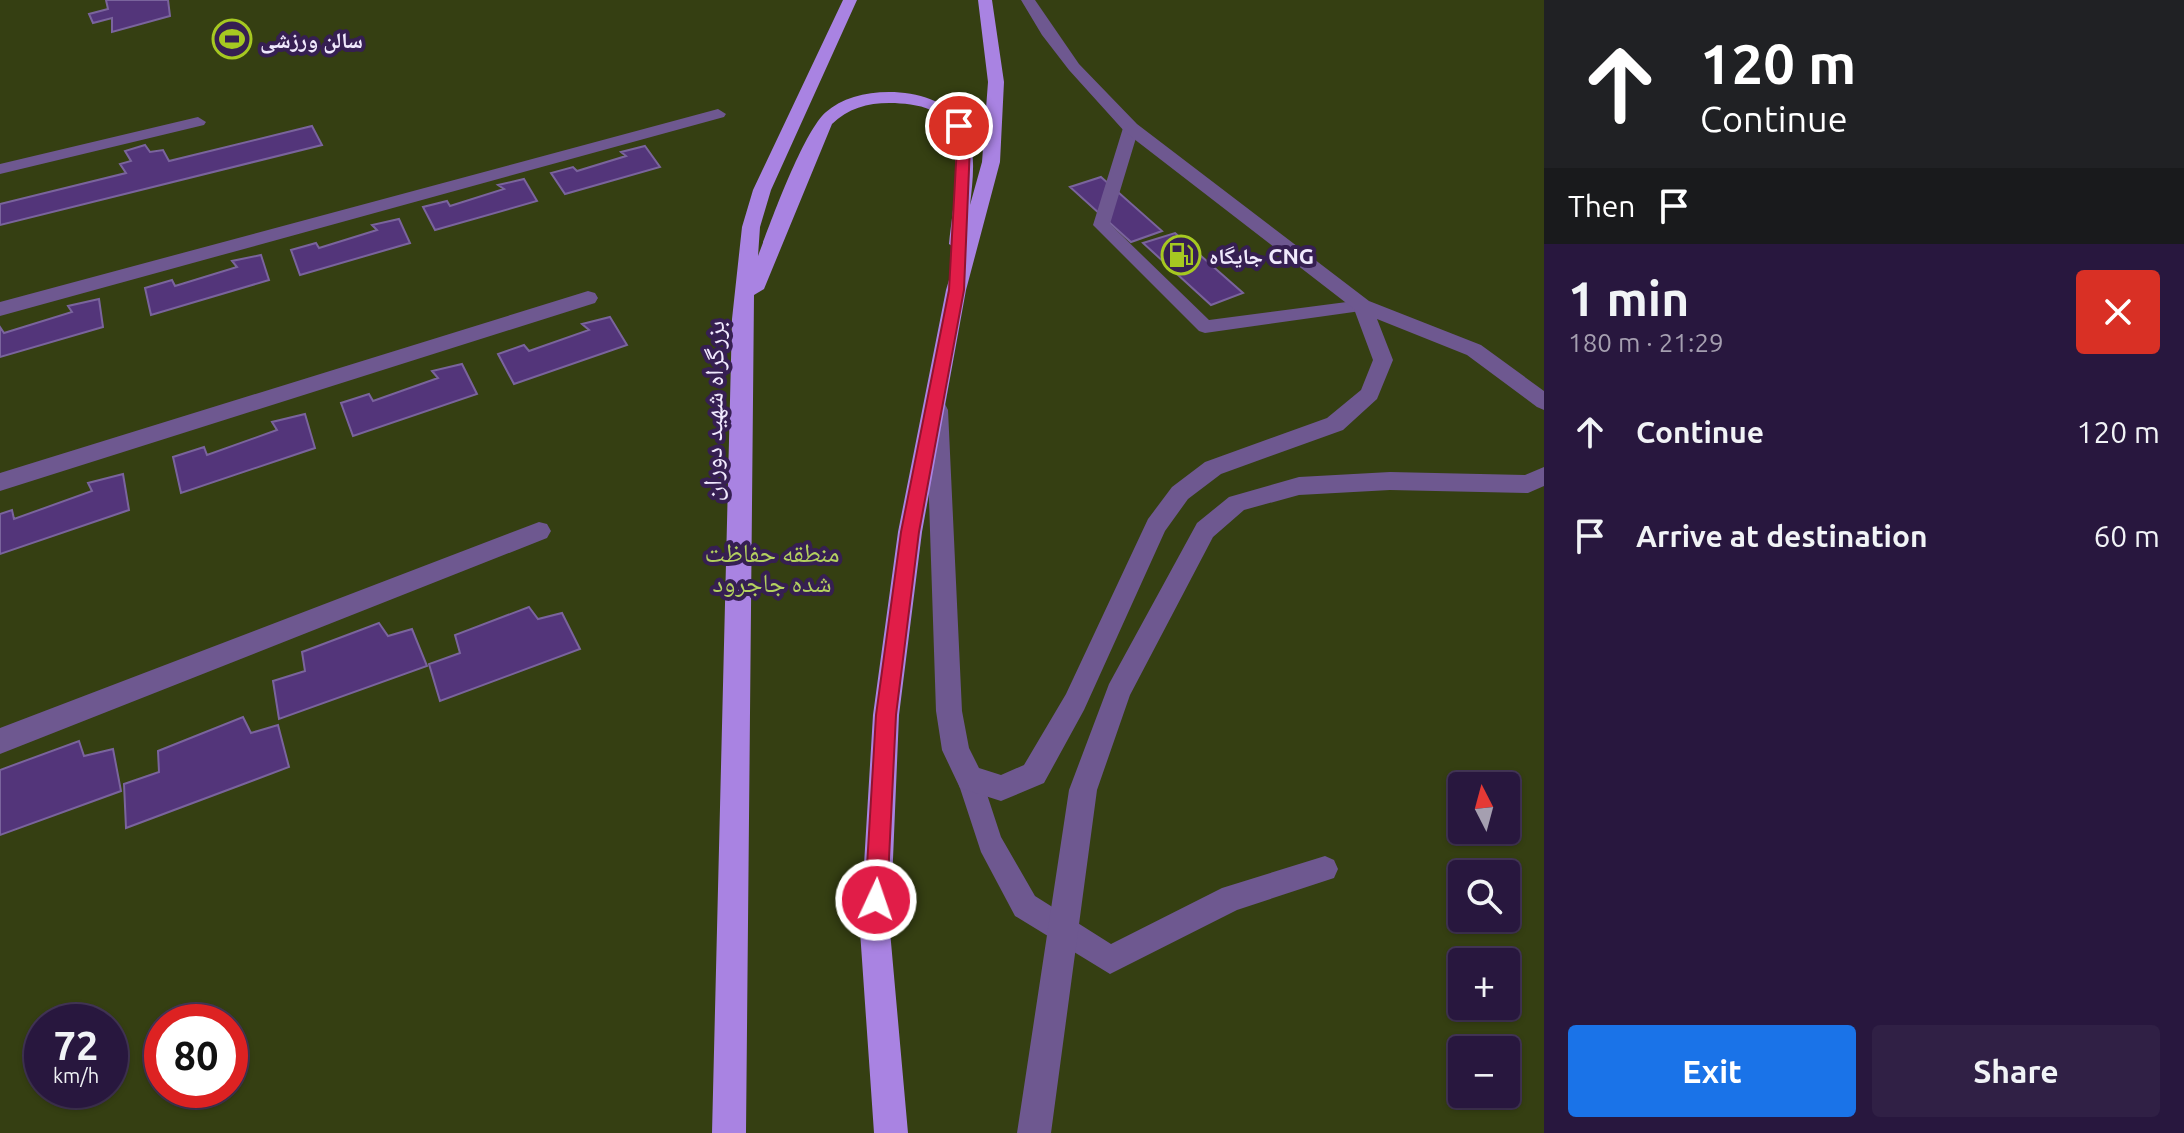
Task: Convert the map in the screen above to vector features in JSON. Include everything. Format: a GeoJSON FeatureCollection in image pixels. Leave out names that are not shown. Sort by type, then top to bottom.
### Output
{"type":"FeatureCollection","features":[{"type":"Feature","properties":{"kind":"highway","name":"بزرگراه شهید دوران"},"geometry":{"type":"LineString","coordinates":[[729,1133],[742,319],[751,227],[762,190],[850,0]]}},
{"type":"Feature","properties":{"kind":"highway"},"geometry":{"type":"LineString","coordinates":[[891,1133],[875,931],[886,715],[910,532],[956,290],[991,162],[996,82],[985,0]]}},
{"type":"Feature","properties":{"kind":"highway"},"geometry":{"type":"LineString","coordinates":[[742,319],[790,195],[825,122],[842,107],[866,99],[899,97],[934,104],[952,116],[959,126],[963,145],[956,290]]}},
{"type":"Feature","properties":{"kind":"main road"},"geometry":{"type":"LineString","coordinates":[[1028,0],[1057,46],[1131,128],[1362,306],[1474,350],[1544,402]]}},
{"type":"Feature","properties":{"kind":"main road"},"geometry":{"type":"LineString","coordinates":[[0,309],[718,114]]}},
{"type":"Feature","properties":{"kind":"main road"},"geometry":{"type":"LineString","coordinates":[[0,169],[198,122]]}},
{"type":"Feature","properties":{"kind":"main road"},"geometry":{"type":"LineString","coordinates":[[0,482],[588,298]]}},
{"type":"Feature","properties":{"kind":"main road"},"geometry":{"type":"LineString","coordinates":[[937,397],[949,711],[956,750],[970,779],[1001,788],[1034,774],[1075,702],[1156,526],[1180,493],[1213,468],[1335,424],[1370,394],[1383,360],[1362,306]]}},
{"type":"Feature","properties":{"kind":"main road"},"geometry":{"type":"LineString","coordinates":[[1034,1133],[1083,790],[1118,692],[1205,530],[1237,503],[1299,486],[1390,481],[1528,484],[1544,476]]}},
{"type":"Feature","properties":{"kind":"main road"},"geometry":{"type":"LineString","coordinates":[[0,741],[539,531]]}},
{"type":"Feature","properties":{"kind":"lane"},"geometry":{"type":"LineString","coordinates":[[1131,128],[1101,225],[1205,327],[1362,306]]}},
{"type":"Feature","properties":{"kind":"lane"},"geometry":{"type":"LineString","coordinates":[[970,779],[990,843],[1025,906],[1110,960],[1232,898],[1325,869]]}},
{"type":"Feature","properties":{"kind":"green space","name":"منطقه حفاظت شده جاجرود"},"geometry":{"type":"Polygon","coordinates":[[[0,0],[1544,0],[1544,1133],[0,1133],[0,0]]]}},
{"type":"Feature","properties":{"kind":"building"},"geometry":{"type":"Polygon","coordinates":[[[106,0],[168,0],[170,16],[112,32],[112,18],[93,23],[89,14],[108,9],[106,0]]]}},
{"type":"Feature","properties":{"kind":"building"},"geometry":{"type":"Polygon","coordinates":[[[312,126],[322,145],[0,225],[0,204],[126,173],[120,164],[131,161],[125,151],[145,145],[150,152],[163,150],[169,161],[312,126]]]}},
{"type":"Feature","properties":{"kind":"building"},"geometry":{"type":"Polygon","coordinates":[[[645,146],[660,167],[565,194],[551,173],[573,167],[577,171],[626,156],[621,152],[645,146]]]}},
{"type":"Feature","properties":{"kind":"building"},"geometry":{"type":"Polygon","coordinates":[[[1101,177],[1162,231],[1131,242],[1070,187],[1101,177]]]}},
{"type":"Feature","properties":{"kind":"building"},"geometry":{"type":"Polygon","coordinates":[[[524,179],[537,201],[435,230],[423,207],[447,201],[450,206],[504,189],[498,185],[524,179]]]}},
{"type":"Feature","properties":{"kind":"building"},"geometry":{"type":"Polygon","coordinates":[[[399,219],[410,243],[300,275],[291,250],[316,243],[319,248],[377,230],[372,225],[399,219]]]}},
{"type":"Feature","properties":{"kind":"building"},"geometry":{"type":"Polygon","coordinates":[[[1175,233],[1243,293],[1211,305],[1143,243],[1175,233]]]}},
{"type":"Feature","properties":{"kind":"building"},"geometry":{"type":"Polygon","coordinates":[[[261,255],[269,280],[151,315],[145,288],[172,280],[175,286],[237,267],[232,261],[261,255]]]}},
{"type":"Feature","properties":{"kind":"building"},"geometry":{"type":"Polygon","coordinates":[[[99,299],[103,327],[0,357],[0,327],[4,333],[72,312],[68,306],[99,299]]]}},
{"type":"Feature","properties":{"kind":"building"},"geometry":{"type":"Polygon","coordinates":[[[610,317],[627,345],[514,384],[498,354],[524,345],[529,351],[589,330],[582,324],[610,317]]]}},
{"type":"Feature","properties":{"kind":"building"},"geometry":{"type":"Polygon","coordinates":[[[462,364],[477,394],[353,436],[341,403],[369,394],[373,401],[438,378],[432,371],[462,364]]]}},
{"type":"Feature","properties":{"kind":"building"},"geometry":{"type":"Polygon","coordinates":[[[305,414],[315,448],[181,493],[173,457],[204,447],[207,455],[277,430],[272,422],[305,414]]]}},
{"type":"Feature","properties":{"kind":"building"},"geometry":{"type":"Polygon","coordinates":[[[123,474],[129,510],[0,554],[0,514],[12,510],[14,519],[92,491],[88,483],[123,474]]]}},
{"type":"Feature","properties":{"kind":"building"},"geometry":{"type":"Polygon","coordinates":[[[529,607],[538,619],[562,613],[580,649],[440,701],[429,664],[460,653],[455,635],[529,607]]]}},
{"type":"Feature","properties":{"kind":"building"},"geometry":{"type":"Polygon","coordinates":[[[379,623],[388,636],[412,629],[427,666],[279,719],[273,681],[305,671],[302,652],[379,623]]]}},
{"type":"Feature","properties":{"kind":"building"},"geometry":{"type":"Polygon","coordinates":[[[243,717],[251,733],[278,725],[289,767],[126,828],[124,784],[159,772],[158,751],[243,717]]]}},
{"type":"Feature","properties":{"kind":"building"},"geometry":{"type":"Polygon","coordinates":[[[79,741],[84,756],[113,749],[121,791],[0,835],[0,770],[79,741]]]}},
{"type":"Feature","properties":{"kind":"place","name":"سالن ورزشی"},"geometry":{"type":"Point","coordinates":[232,39]}},
{"type":"Feature","properties":{"kind":"place","name":"جایگاه CNG"},"geometry":{"type":"Point","coordinates":[1181,255]}},
{"type":"Feature","properties":{"kind":"route"},"geometry":{"type":"LineString","coordinates":[[876,900],[886,715],[910,532],[956,290],[963,145],[959,126]]}}]}
